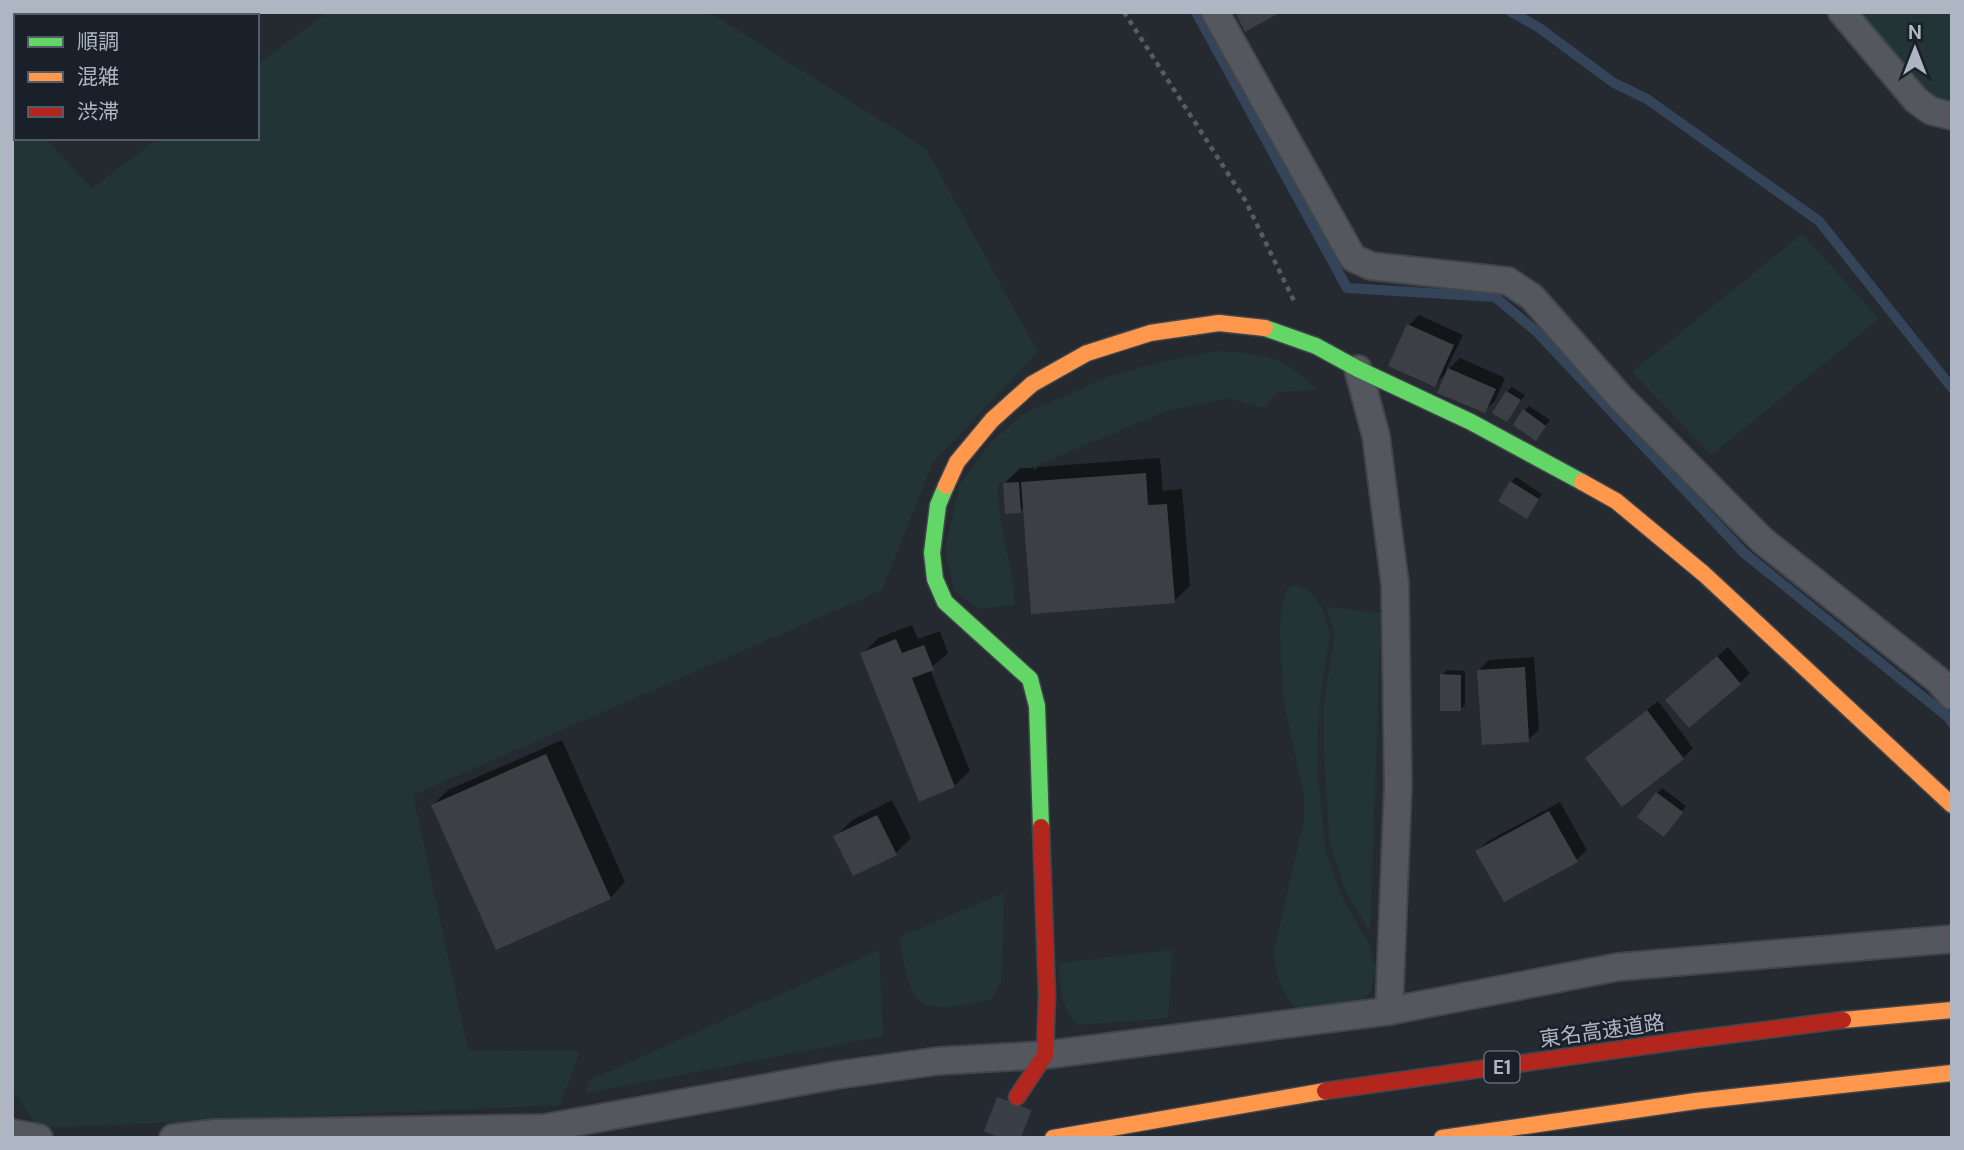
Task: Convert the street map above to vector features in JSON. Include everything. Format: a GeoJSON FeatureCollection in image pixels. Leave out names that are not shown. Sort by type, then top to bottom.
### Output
{"type":"FeatureCollection","features":[{"type":"Feature","properties":{"kind":"main road"},"geometry":{"type":"LineString","coordinates":[[1017,1097],[1045,1055],[1047,995],[1037,706],[1030,679],[945,602],[935,579],[932,552],[937,505],[957,462],[992,420],[1032,384],[1087,353],[1150,333],[1219,323],[1261,327],[1316,346],[1358,369],[1471,422],[1616,501],[1704,575],[1952,805]]}},
{"type":"Feature","properties":{"kind":"main road","name":"東名高速道路"},"geometry":{"type":"LineString","coordinates":[[1053,1138],[1307,1094],[1687,1040],[1894,1014],[1952,1010]]}},
{"type":"Feature","properties":{"kind":"main road"},"geometry":{"type":"LineString","coordinates":[[1442,1138],[1564,1118],[1831,1084],[1952,1073]]}},
{"type":"Feature","properties":{"kind":"street"},"geometry":{"type":"LineString","coordinates":[[1215,12],[1353,258],[1371,266],[1508,281],[1532,297],[1620,397],[1762,540],[1938,680],[1952,696]]}},
{"type":"Feature","properties":{"kind":"street"},"geometry":{"type":"LineString","coordinates":[[1842,12],[1916,100],[1931,111],[1952,116]]}},
{"type":"Feature","properties":{"kind":"street"},"geometry":{"type":"LineString","coordinates":[[1358,369],[1376,436],[1395,583],[1398,786],[1389,1011]]}},
{"type":"Feature","properties":{"kind":"street"},"geometry":{"type":"LineString","coordinates":[[173,1138],[229,1133],[544,1128],[837,1075],[939,1061],[1045,1055],[1389,1011],[1618,967],[1952,939]]}},
{"type":"Feature","properties":{"kind":"street"},"geometry":{"type":"LineString","coordinates":[[12,1133],[39,1138]]}},
{"type":"Feature","properties":{"kind":"path"},"geometry":{"type":"LineString","coordinates":[[1124,12],[1245,200],[1316,346]]}},
{"type":"Feature","properties":{"kind":"shaded area"},"geometry":{"type":"Polygon","coordinates":[[[12,12],[69,12],[14,14],[12,104],[12,12]]]}},
{"type":"Feature","properties":{"kind":"shaded area"},"geometry":{"type":"Polygon","coordinates":[[[328,12],[700,12],[717,17],[926,149],[1038,352],[933,462],[882,590],[413,795],[468,1050],[580,1051],[560,1105],[38,1128],[12,1089],[12,104],[14,140],[46,140],[92,188],[156,140],[259,140],[259,64],[328,12]]]}},
{"type":"Feature","properties":{"kind":"shaded area"},"geometry":{"type":"Polygon","coordinates":[[[1853,12],[1952,12],[1952,109],[1923,90],[1853,12]]]}},
{"type":"Feature","properties":{"kind":"shaded area"},"geometry":{"type":"Polygon","coordinates":[[[1802,234],[1879,319],[1711,455],[1632,372],[1802,234]]]}},
{"type":"Feature","properties":{"kind":"shaded area"},"geometry":{"type":"Polygon","coordinates":[[[1217,351],[1272,358],[1293,369],[1317,390],[1278,392],[1264,408],[1228,398],[1166,411],[1016,474],[998,485],[1000,515],[1015,605],[977,609],[954,590],[945,549],[960,484],[991,442],[1023,414],[1116,374],[1217,351]]]}},
{"type":"Feature","properties":{"kind":"shaded area"},"geometry":{"type":"Polygon","coordinates":[[[1297,585],[1310,592],[1323,610],[1330,634],[1319,705],[1317,767],[1325,851],[1343,899],[1369,944],[1376,968],[1371,991],[1360,1003],[1313,1013],[1295,1009],[1279,979],[1275,965],[1275,947],[1304,820],[1304,796],[1283,697],[1280,625],[1288,587],[1297,585]]]}},
{"type":"Feature","properties":{"kind":"shaded area"},"geometry":{"type":"Polygon","coordinates":[[[1326,607],[1381,613],[1370,932],[1346,892],[1330,844],[1324,705],[1335,633],[1326,607]]]}},
{"type":"Feature","properties":{"kind":"shaded area"},"geometry":{"type":"Polygon","coordinates":[[[1004,893],[1001,982],[992,999],[948,1007],[926,1005],[918,1000],[912,991],[899,937],[1004,893]]]}},
{"type":"Feature","properties":{"kind":"shaded area"},"geometry":{"type":"Polygon","coordinates":[[[879,950],[883,1036],[586,1093],[588,1081],[879,950]]]}},
{"type":"Feature","properties":{"kind":"shaded area"},"geometry":{"type":"Polygon","coordinates":[[[1172,950],[1168,1018],[1078,1025],[1072,1018],[1062,996],[1059,963],[1172,950]]]}},
{"type":"Feature","properties":{"kind":"building"},"geometry":{"type":"Polygon","coordinates":[[[1235,12],[1281,12],[1245,32],[1235,12]]]}},
{"type":"Feature","properties":{"kind":"building"},"geometry":{"type":"Polygon","coordinates":[[[1407,324],[1454,345],[1435,387],[1388,366],[1407,324]]]}},
{"type":"Feature","properties":{"kind":"building"},"geometry":{"type":"Polygon","coordinates":[[[1448,368],[1496,389],[1485,413],[1437,393],[1448,368]]]}},
{"type":"Feature","properties":{"kind":"building"},"geometry":{"type":"Polygon","coordinates":[[[1506,391],[1521,400],[1507,422],[1492,413],[1506,391]]]}},
{"type":"Feature","properties":{"kind":"building"},"geometry":{"type":"Polygon","coordinates":[[[1523,409],[1546,426],[1536,441],[1513,425],[1523,409]]]}},
{"type":"Feature","properties":{"kind":"building"},"geometry":{"type":"Polygon","coordinates":[[[1146,473],[1148,505],[1167,504],[1175,603],[1031,614],[1021,482],[1146,473]]]}},
{"type":"Feature","properties":{"kind":"building"},"geometry":{"type":"Polygon","coordinates":[[[1510,481],[1539,499],[1527,519],[1498,501],[1510,481]]]}},
{"type":"Feature","properties":{"kind":"building"},"geometry":{"type":"Polygon","coordinates":[[[1019,482],[1021,513],[1005,514],[1003,483],[1019,482]]]}},
{"type":"Feature","properties":{"kind":"building"},"geometry":{"type":"Polygon","coordinates":[[[896,639],[902,653],[924,645],[934,670],[912,678],[955,787],[919,802],[860,653],[896,639]]]}},
{"type":"Feature","properties":{"kind":"building"},"geometry":{"type":"Polygon","coordinates":[[[1717,656],[1741,684],[1689,728],[1665,700],[1717,656]]]}},
{"type":"Feature","properties":{"kind":"building"},"geometry":{"type":"Polygon","coordinates":[[[1525,667],[1529,742],[1482,745],[1477,670],[1525,667]]]}},
{"type":"Feature","properties":{"kind":"building"},"geometry":{"type":"Polygon","coordinates":[[[1440,674],[1461,675],[1461,711],[1440,711],[1440,674]]]}},
{"type":"Feature","properties":{"kind":"building"},"geometry":{"type":"Polygon","coordinates":[[[1647,710],[1684,759],[1622,807],[1585,758],[1647,710]]]}},
{"type":"Feature","properties":{"kind":"building"},"geometry":{"type":"Polygon","coordinates":[[[546,754],[611,899],[496,950],[431,805],[546,754]]]}},
{"type":"Feature","properties":{"kind":"building"},"geometry":{"type":"Polygon","coordinates":[[[1656,792],[1683,812],[1664,837],[1637,817],[1656,792]]]}},
{"type":"Feature","properties":{"kind":"building"},"geometry":{"type":"Polygon","coordinates":[[[1549,811],[1578,862],[1504,902],[1475,851],[1549,811]]]}},
{"type":"Feature","properties":{"kind":"building"},"geometry":{"type":"Polygon","coordinates":[[[877,815],[897,855],[853,876],[833,836],[877,815]]]}},
{"type":"Feature","properties":{"kind":"waterway"},"geometry":{"type":"LineString","coordinates":[[1196,12],[1347,288],[1495,297],[1537,332],[1744,553],[1948,717],[1952,723]]}},
{"type":"Feature","properties":{"kind":"waterway"},"geometry":{"type":"LineString","coordinates":[[1511,12],[1538,27],[1614,83],[1647,99],[1819,221],[1952,388]]}},
{"type":"Feature","properties":{"kind":"tunnel"},"geometry":{"type":"LineString","coordinates":[[1001,1138],[1017,1097]]}},
{"type":"Feature","properties":{"kind":"traffic: fast"},"geometry":{"type":"LineString","coordinates":[[1265,328],[1316,346],[1358,369],[1471,422],[1582,482]]}},
{"type":"Feature","properties":{"kind":"traffic: fast"},"geometry":{"type":"LineString","coordinates":[[946,486],[938,505],[932,553],[935,579],[945,602],[1030,679],[1037,706],[1041,827]]}},
{"type":"Feature","properties":{"kind":"traffic: slow"},"geometry":{"type":"LineString","coordinates":[[946,486],[957,462],[992,420],[1032,384],[1087,353],[1150,333],[1219,323],[1265,328]]}},
{"type":"Feature","properties":{"kind":"traffic: slow"},"geometry":{"type":"LineString","coordinates":[[1582,482],[1616,501],[1704,574],[1952,805]]}},
{"type":"Feature","properties":{"kind":"traffic: slow"},"geometry":{"type":"LineString","coordinates":[[1843,1020],[1952,1010]]}},
{"type":"Feature","properties":{"kind":"traffic: slow"},"geometry":{"type":"LineString","coordinates":[[1442,1138],[1696,1101],[1952,1073]]}},
{"type":"Feature","properties":{"kind":"traffic: slow"},"geometry":{"type":"LineString","coordinates":[[1053,1138],[1325,1091]]}},
{"type":"Feature","properties":{"kind":"traffic: jam"},"geometry":{"type":"LineString","coordinates":[[1017,1097],[1045,1055],[1047,995],[1041,827]]}},
{"type":"Feature","properties":{"kind":"traffic: jam"},"geometry":{"type":"LineString","coordinates":[[1325,1091],[1843,1020]]}}]}
